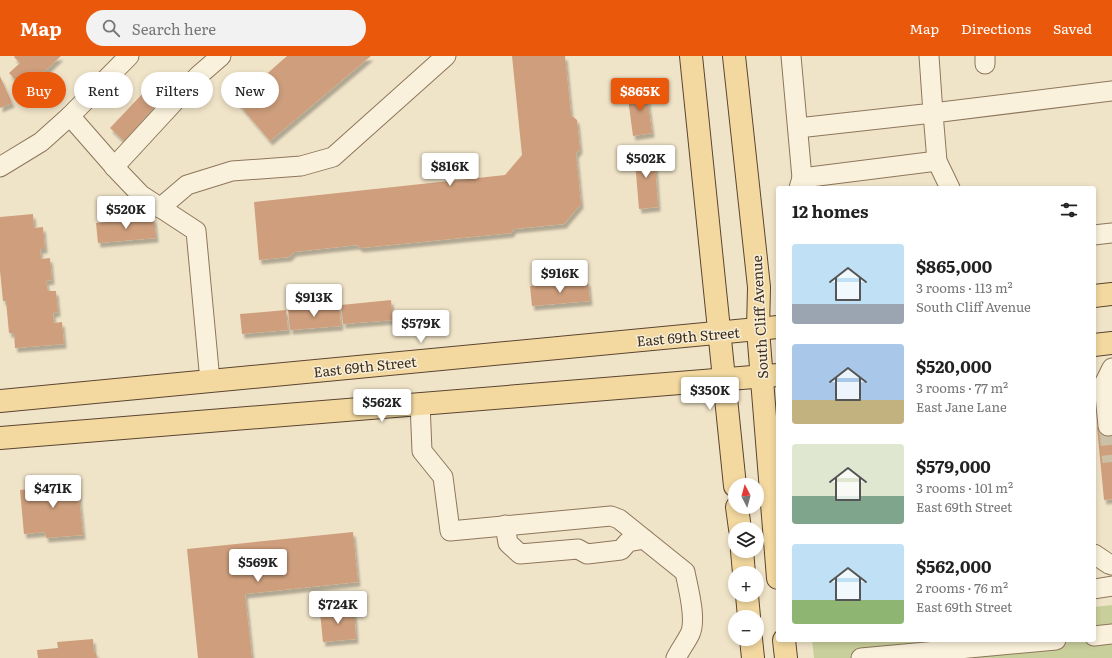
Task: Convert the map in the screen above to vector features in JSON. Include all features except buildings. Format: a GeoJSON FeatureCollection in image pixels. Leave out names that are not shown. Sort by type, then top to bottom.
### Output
{"type":"FeatureCollection","features":[{"type":"Feature","properties":{"kind":"main road"},"geometry":{"type":"LineString","coordinates":[[691,56],[734,478]]}},
{"type":"Feature","properties":{"kind":"main road","name":"South Cliff Avenue"},"geometry":{"type":"LineString","coordinates":[[734,56],[759,288],[768,329],[776,528]]}},
{"type":"Feature","properties":{"kind":"main road"},"geometry":{"type":"LineString","coordinates":[[1096,296],[1112,294]]}},
{"type":"Feature","properties":{"kind":"main road","name":"East 69th Street"},"geometry":{"type":"LineString","coordinates":[[0,401],[719,332],[768,329]]}},
{"type":"Feature","properties":{"kind":"main road"},"geometry":{"type":"LineString","coordinates":[[1096,345],[1112,343]]}},
{"type":"Feature","properties":{"kind":"main road"},"geometry":{"type":"LineString","coordinates":[[0,438],[770,376]]}},
{"type":"Feature","properties":{"kind":"main road"},"geometry":{"type":"LineString","coordinates":[[784,642],[786,658]]}},
{"type":"Feature","properties":{"kind":"main road"},"geometry":{"type":"LineString","coordinates":[[752,646],[753,658]]}},
{"type":"Feature","properties":{"kind":"street"},"geometry":{"type":"LineString","coordinates":[[0,167],[41,142],[70,116],[129,56]]}},
{"type":"Feature","properties":{"kind":"street"},"geometry":{"type":"LineString","coordinates":[[114,167],[198,76],[221,56]]}},
{"type":"Feature","properties":{"kind":"street"},"geometry":{"type":"LineString","coordinates":[[160,208],[187,185],[232,171],[301,166],[333,157],[446,56]]}},
{"type":"Feature","properties":{"kind":"street"},"geometry":{"type":"LineString","coordinates":[[791,56],[798,128],[800,183],[937,161]]}},
{"type":"Feature","properties":{"kind":"street"},"geometry":{"type":"LineString","coordinates":[[929,56],[937,161],[949,186]]}},
{"type":"Feature","properties":{"kind":"street"},"geometry":{"type":"LineString","coordinates":[[798,128],[1112,91]]}},
{"type":"Feature","properties":{"kind":"street"},"geometry":{"type":"LineString","coordinates":[[70,116],[114,167],[141,195],[196,231],[210,382]]}},
{"type":"Feature","properties":{"kind":"street"},"geometry":{"type":"LineString","coordinates":[[1096,235],[1112,233]]}},
{"type":"Feature","properties":{"kind":"street"},"geometry":{"type":"LineString","coordinates":[[1108,426],[1104,400],[1104,384],[1112,368]]}},
{"type":"Feature","properties":{"kind":"street"},"geometry":{"type":"LineString","coordinates":[[420,403],[422,451],[443,477],[450,531],[611,516],[619,519],[636,540],[686,572],[692,618],[690,633],[676,658]]}},
{"type":"Feature","properties":{"kind":"street"},"geometry":{"type":"LineString","coordinates":[[505,526],[508,543],[520,554],[578,549],[587,554],[621,550],[636,540]]}},
{"type":"Feature","properties":{"kind":"street"},"geometry":{"type":"LineString","coordinates":[[1096,555],[1112,565]]}},
{"type":"Feature","properties":{"kind":"street"},"geometry":{"type":"LineString","coordinates":[[1096,589],[1112,586]]}},
{"type":"Feature","properties":{"kind":"street"},"geometry":{"type":"LineString","coordinates":[[1096,636],[1112,634]]}},
{"type":"Feature","properties":{"kind":"street"},"geometry":{"type":"LineString","coordinates":[[861,658],[1012,651],[1048,642]]}},
{"type":"Feature","properties":{"kind":"green space"},"geometry":{"type":"Polygon","coordinates":[[[1112,605],[1112,658],[814,658],[812,642],[1096,642],[1096,607],[1112,605]]]}},
{"type":"Feature","properties":{"kind":"tunnel"},"geometry":{"type":"LineString","coordinates":[[1108,426],[1112,462]]}}]}
